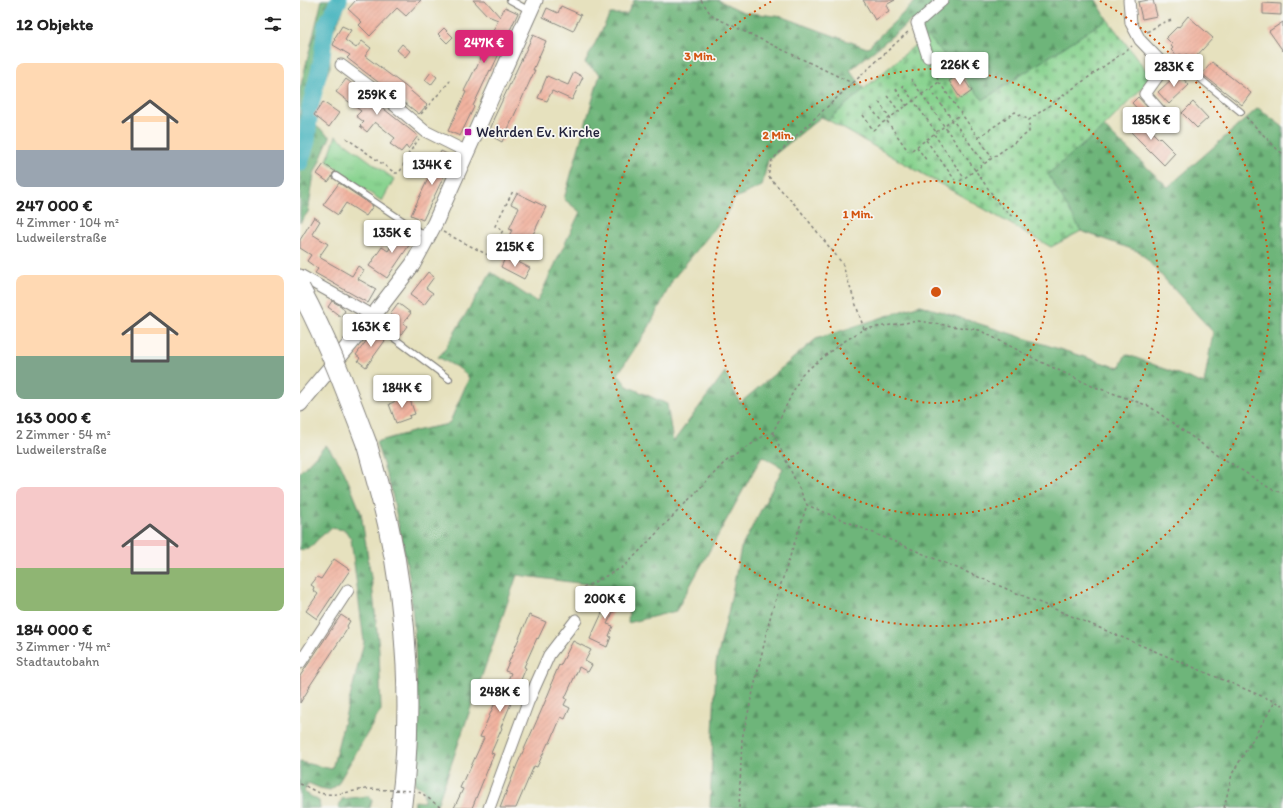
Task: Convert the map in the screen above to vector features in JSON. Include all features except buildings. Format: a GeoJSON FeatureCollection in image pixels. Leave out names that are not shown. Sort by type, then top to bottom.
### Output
{"type":"FeatureCollection","features":[{"type":"Feature","properties":{"kind":"highway"},"geometry":{"type":"LineString","coordinates":[[300,289],[313,312],[341,376],[361,447],[388,524],[400,594],[406,656],[406,750],[401,808]]}},
{"type":"Feature","properties":{"kind":"highway"},"geometry":{"type":"LineString","coordinates":[[300,316],[361,447],[388,594],[393,658],[394,712],[393,752],[388,808]]}},
{"type":"Feature","properties":{"kind":"main road"},"geometry":{"type":"LineString","coordinates":[[300,404],[371,318],[413,264],[430,232],[533,5]]}},
{"type":"Feature","properties":{"kind":"street"},"geometry":{"type":"LineString","coordinates":[[928,57],[917,23],[943,0]]}},
{"type":"Feature","properties":{"kind":"street"},"geometry":{"type":"LineString","coordinates":[[1129,0],[1131,23],[1139,38],[1165,66],[1145,94],[1166,118]]}},
{"type":"Feature","properties":{"kind":"street"},"geometry":{"type":"LineString","coordinates":[[341,65],[425,130],[467,152]]}},
{"type":"Feature","properties":{"kind":"street"},"geometry":{"type":"LineString","coordinates":[[300,275],[371,318]]}},
{"type":"Feature","properties":{"kind":"street"},"geometry":{"type":"LineString","coordinates":[[300,663],[348,590]]}},
{"type":"Feature","properties":{"kind":"street"},"geometry":{"type":"LineString","coordinates":[[489,808],[528,702],[549,655],[576,620]]}},
{"type":"Feature","properties":{"kind":"lane"},"geometry":{"type":"LineString","coordinates":[[510,0],[533,5]]}},
{"type":"Feature","properties":{"kind":"lane"},"geometry":{"type":"LineString","coordinates":[[1165,66],[1176,59],[1241,112]]}},
{"type":"Feature","properties":{"kind":"lane"},"geometry":{"type":"LineString","coordinates":[[336,176],[430,232]]}},
{"type":"Feature","properties":{"kind":"lane"},"geometry":{"type":"LineString","coordinates":[[371,318],[449,379]]}},
{"type":"Feature","properties":{"kind":"path"},"geometry":{"type":"LineString","coordinates":[[701,0],[712,16],[852,84]]}},
{"type":"Feature","properties":{"kind":"path"},"geometry":{"type":"LineString","coordinates":[[1029,120],[1139,38],[1162,23],[1172,20]]}},
{"type":"Feature","properties":{"kind":"path"},"geometry":{"type":"LineString","coordinates":[[864,329],[842,263],[799,209],[768,176],[772,160],[917,23]]}},
{"type":"Feature","properties":{"kind":"path"},"geometry":{"type":"LineString","coordinates":[[928,57],[939,82],[992,158]]}},
{"type":"Feature","properties":{"kind":"path"},"geometry":{"type":"LineString","coordinates":[[911,79],[999,204],[1014,218]]}},
{"type":"Feature","properties":{"kind":"path"},"geometry":{"type":"LineString","coordinates":[[414,122],[450,81]]}},
{"type":"Feature","properties":{"kind":"path"},"geometry":{"type":"LineString","coordinates":[[863,115],[873,130],[939,82]]}},
{"type":"Feature","properties":{"kind":"path"},"geometry":{"type":"LineString","coordinates":[[902,85],[936,132]]}},
{"type":"Feature","properties":{"kind":"path"},"geometry":{"type":"LineString","coordinates":[[896,89],[907,106]]}},
{"type":"Feature","properties":{"kind":"path"},"geometry":{"type":"LineString","coordinates":[[930,89],[984,164]]}},
{"type":"Feature","properties":{"kind":"path"},"geometry":{"type":"LineString","coordinates":[[887,96],[899,111]]}},
{"type":"Feature","properties":{"kind":"path"},"geometry":{"type":"LineString","coordinates":[[879,102],[890,118]]}},
{"type":"Feature","properties":{"kind":"path"},"geometry":{"type":"LineString","coordinates":[[871,108],[883,124]]}},
{"type":"Feature","properties":{"kind":"path"},"geometry":{"type":"LineString","coordinates":[[978,137],[1015,112],[1029,120]]}},
{"type":"Feature","properties":{"kind":"path"},"geometry":{"type":"LineString","coordinates":[[1241,112],[1283,154]]}},
{"type":"Feature","properties":{"kind":"path"},"geometry":{"type":"LineString","coordinates":[[912,150],[961,114]]}},
{"type":"Feature","properties":{"kind":"path"},"geometry":{"type":"LineString","coordinates":[[887,120],[908,151]]}},
{"type":"Feature","properties":{"kind":"path"},"geometry":{"type":"LineString","coordinates":[[960,181],[1029,132],[1029,120]]}},
{"type":"Feature","properties":{"kind":"path"},"geometry":{"type":"LineString","coordinates":[[346,138],[395,174],[401,170],[409,153],[425,130]]}},
{"type":"Feature","properties":{"kind":"path"},"geometry":{"type":"LineString","coordinates":[[934,134],[964,178]]}},
{"type":"Feature","properties":{"kind":"path"},"geometry":{"type":"LineString","coordinates":[[926,140],[955,180]]}},
{"type":"Feature","properties":{"kind":"path"},"geometry":{"type":"LineString","coordinates":[[916,147],[927,161]]}},
{"type":"Feature","properties":{"kind":"path"},"geometry":{"type":"LineString","coordinates":[[430,232],[490,256],[502,230],[495,226],[512,191]]}},
{"type":"Feature","properties":{"kind":"path"},"geometry":{"type":"LineString","coordinates":[[576,620],[583,588],[625,566],[724,462],[764,435],[773,432],[802,374],[840,344],[864,329],[918,322],[979,330],[1092,386],[1149,406],[1210,450],[1271,489],[1283,492]]}},
{"type":"Feature","properties":{"kind":"path"},"geometry":{"type":"LineString","coordinates":[[773,432],[807,505],[1283,705]]}},
{"type":"Feature","properties":{"kind":"path"},"geometry":{"type":"LineString","coordinates":[[739,808],[742,739],[771,614],[807,505]]}},
{"type":"Feature","properties":{"kind":"path"},"geometry":{"type":"LineString","coordinates":[[1224,808],[1232,774],[1275,702]]}},
{"type":"Feature","properties":{"kind":"path"},"geometry":{"type":"LineString","coordinates":[[300,784],[320,793],[332,794],[365,789],[414,791],[423,794],[441,808]]}},
{"type":"Feature","properties":{"kind":"green space"},"geometry":{"type":"Polygon","coordinates":[[[322,0],[347,0],[329,39],[330,67],[311,110],[311,122],[330,137],[314,174],[308,212],[300,223],[300,89],[322,0]]]}},
{"type":"Feature","properties":{"kind":"green space"},"geometry":{"type":"Polygon","coordinates":[[[634,0],[718,0],[743,12],[783,17],[867,48],[917,0],[1096,0],[1107,19],[983,100],[928,37],[920,41],[912,20],[850,70],[864,89],[828,120],[821,117],[768,160],[762,186],[735,198],[725,216],[673,279],[649,327],[618,374],[627,386],[667,404],[673,442],[725,372],[740,403],[816,339],[920,305],[1119,368],[1126,354],[1204,384],[1213,332],[1140,252],[1081,231],[1047,175],[1104,127],[1168,187],[1258,108],[1283,127],[1283,808],[710,808],[716,663],[741,548],[783,468],[762,456],[676,611],[628,623],[630,596],[593,585],[517,575],[436,808],[414,808],[415,801],[424,802],[424,790],[415,784],[418,726],[415,640],[409,575],[391,489],[376,442],[419,430],[449,424],[469,378],[460,369],[438,357],[443,352],[491,272],[537,302],[580,212],[564,199],[600,74],[585,63],[610,14],[627,14],[634,0]]]}},
{"type":"Feature","properties":{"kind":"green space"},"geometry":{"type":"Polygon","coordinates":[[[1107,19],[1152,78],[1104,127],[1048,174],[1081,231],[1051,247],[828,120],[920,41],[928,36],[983,100],[1107,19]]]}},
{"type":"Feature","properties":{"kind":"green space"},"geometry":{"type":"Polygon","coordinates":[[[336,136],[394,179],[382,201],[327,161],[336,136]]]}},
{"type":"Feature","properties":{"kind":"green space"},"geometry":{"type":"Polygon","coordinates":[[[326,445],[341,465],[361,513],[372,584],[379,650],[381,710],[337,785],[330,790],[308,783],[304,792],[319,801],[320,808],[300,808],[300,762],[332,769],[364,642],[351,539],[345,530],[331,528],[309,549],[300,550],[300,472],[326,445]]]}},
{"type":"Feature","properties":{"kind":"green space"},"geometry":{"type":"Polygon","coordinates":[[[369,796],[372,801],[370,808],[338,808],[342,799],[369,796]]]}},
{"type":"Feature","properties":{"kind":"waterway"},"geometry":{"type":"LineString","coordinates":[[300,163],[307,141],[310,108],[321,63],[326,25],[339,0]]}},
{"type":"Feature","properties":{"kind":"place","name":"Wehrden Ev. Kirche"},"geometry":{"type":"Point","coordinates":[468,132]}}]}
